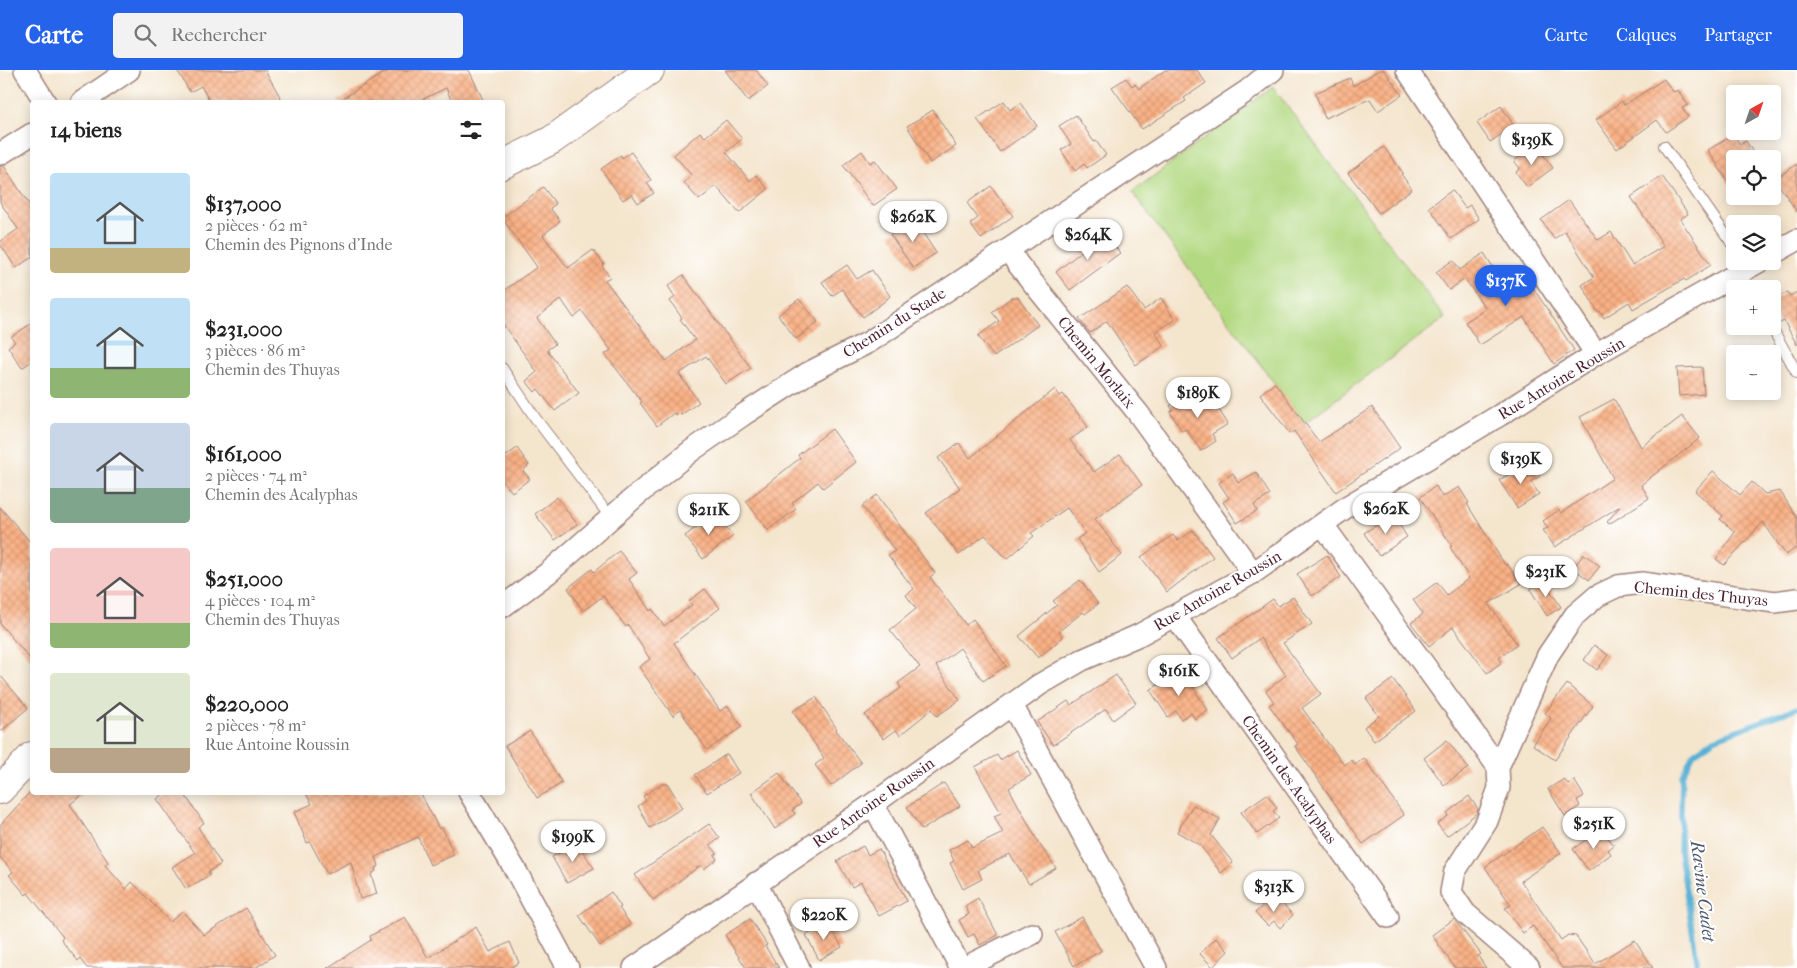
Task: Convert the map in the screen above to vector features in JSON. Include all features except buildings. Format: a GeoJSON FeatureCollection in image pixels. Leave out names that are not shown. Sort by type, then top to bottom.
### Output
{"type":"FeatureCollection","features":[{"type":"Feature","properties":{"kind":"main road"},"geometry":{"type":"LineString","coordinates":[[505,164],[552,140],[650,70]]}},
{"type":"Feature","properties":{"kind":"main road"},"geometry":{"type":"LineString","coordinates":[[0,790],[30,758]]}},
{"type":"Feature","properties":{"kind":"street"},"geometry":{"type":"LineString","coordinates":[[25,70],[44,100]]}},
{"type":"Feature","properties":{"kind":"street"},"geometry":{"type":"LineString","coordinates":[[85,100],[129,70]]}},
{"type":"Feature","properties":{"kind":"street","name":"Chemin du Stade"},"geometry":{"type":"LineString","coordinates":[[505,606],[548,573],[691,451],[808,373],[869,342],[1247,91],[1273,70]]}},
{"type":"Feature","properties":{"kind":"street"},"geometry":{"type":"LineString","coordinates":[[1407,70],[1596,354]]}},
{"type":"Feature","properties":{"kind":"street"},"geometry":{"type":"LineString","coordinates":[[0,154],[30,135]]}},
{"type":"Feature","properties":{"kind":"street"},"geometry":{"type":"LineString","coordinates":[[1781,249],[1797,240]]}},
{"type":"Feature","properties":{"kind":"street","name":"Chemin Morlaix"},"geometry":{"type":"LineString","coordinates":[[1009,249],[1018,263],[1138,413],[1253,573]]}},
{"type":"Feature","properties":{"kind":"street","name":"Rue Antoine Roussin"},"geometry":{"type":"LineString","coordinates":[[634,968],[873,804],[1039,685],[1082,660],[1139,635],[1253,573],[1348,506],[1500,415],[1596,354],[1749,270]]}},
{"type":"Feature","properties":{"kind":"street"},"geometry":{"type":"LineString","coordinates":[[1323,525],[1498,767]]}},
{"type":"Feature","properties":{"kind":"street","name":"Chemin des Thuyas"},"geometry":{"type":"LineString","coordinates":[[1529,968],[1465,914],[1450,892],[1455,871],[1487,821],[1499,788],[1498,767],[1548,655],[1576,615],[1597,596],[1618,586],[1642,583],[1775,602],[1797,599]]}},
{"type":"Feature","properties":{"kind":"street","name":"Chemin des Acalyphas"},"geometry":{"type":"LineString","coordinates":[[1175,616],[1388,917]]}},
{"type":"Feature","properties":{"kind":"street"},"geometry":{"type":"LineString","coordinates":[[1012,706],[1156,968]]}},
{"type":"Feature","properties":{"kind":"street"},"geometry":{"type":"LineString","coordinates":[[471,795],[516,871],[568,968]]}},
{"type":"Feature","properties":{"kind":"street"},"geometry":{"type":"LineString","coordinates":[[873,804],[962,968],[1032,934]]}},
{"type":"Feature","properties":{"kind":"street"},"geometry":{"type":"LineString","coordinates":[[756,883],[799,968]]}},
{"type":"Feature","properties":{"kind":"lane"},"geometry":{"type":"LineString","coordinates":[[1664,146],[1726,235]]}},
{"type":"Feature","properties":{"kind":"lane"},"geometry":{"type":"LineString","coordinates":[[1776,335],[1797,373]]}},
{"type":"Feature","properties":{"kind":"lane"},"geometry":{"type":"LineString","coordinates":[[505,372],[536,419],[611,518]]}},
{"type":"Feature","properties":{"kind":"green space"},"geometry":{"type":"Polygon","coordinates":[[[1273,87],[1445,318],[1304,423],[1132,192],[1273,87]]]}},
{"type":"Feature","properties":{"kind":"waterway","name":"Ravine Cadet"},"geometry":{"type":"LineString","coordinates":[[1698,968],[1680,852],[1682,775],[1694,753],[1714,739],[1797,708]]}}]}
